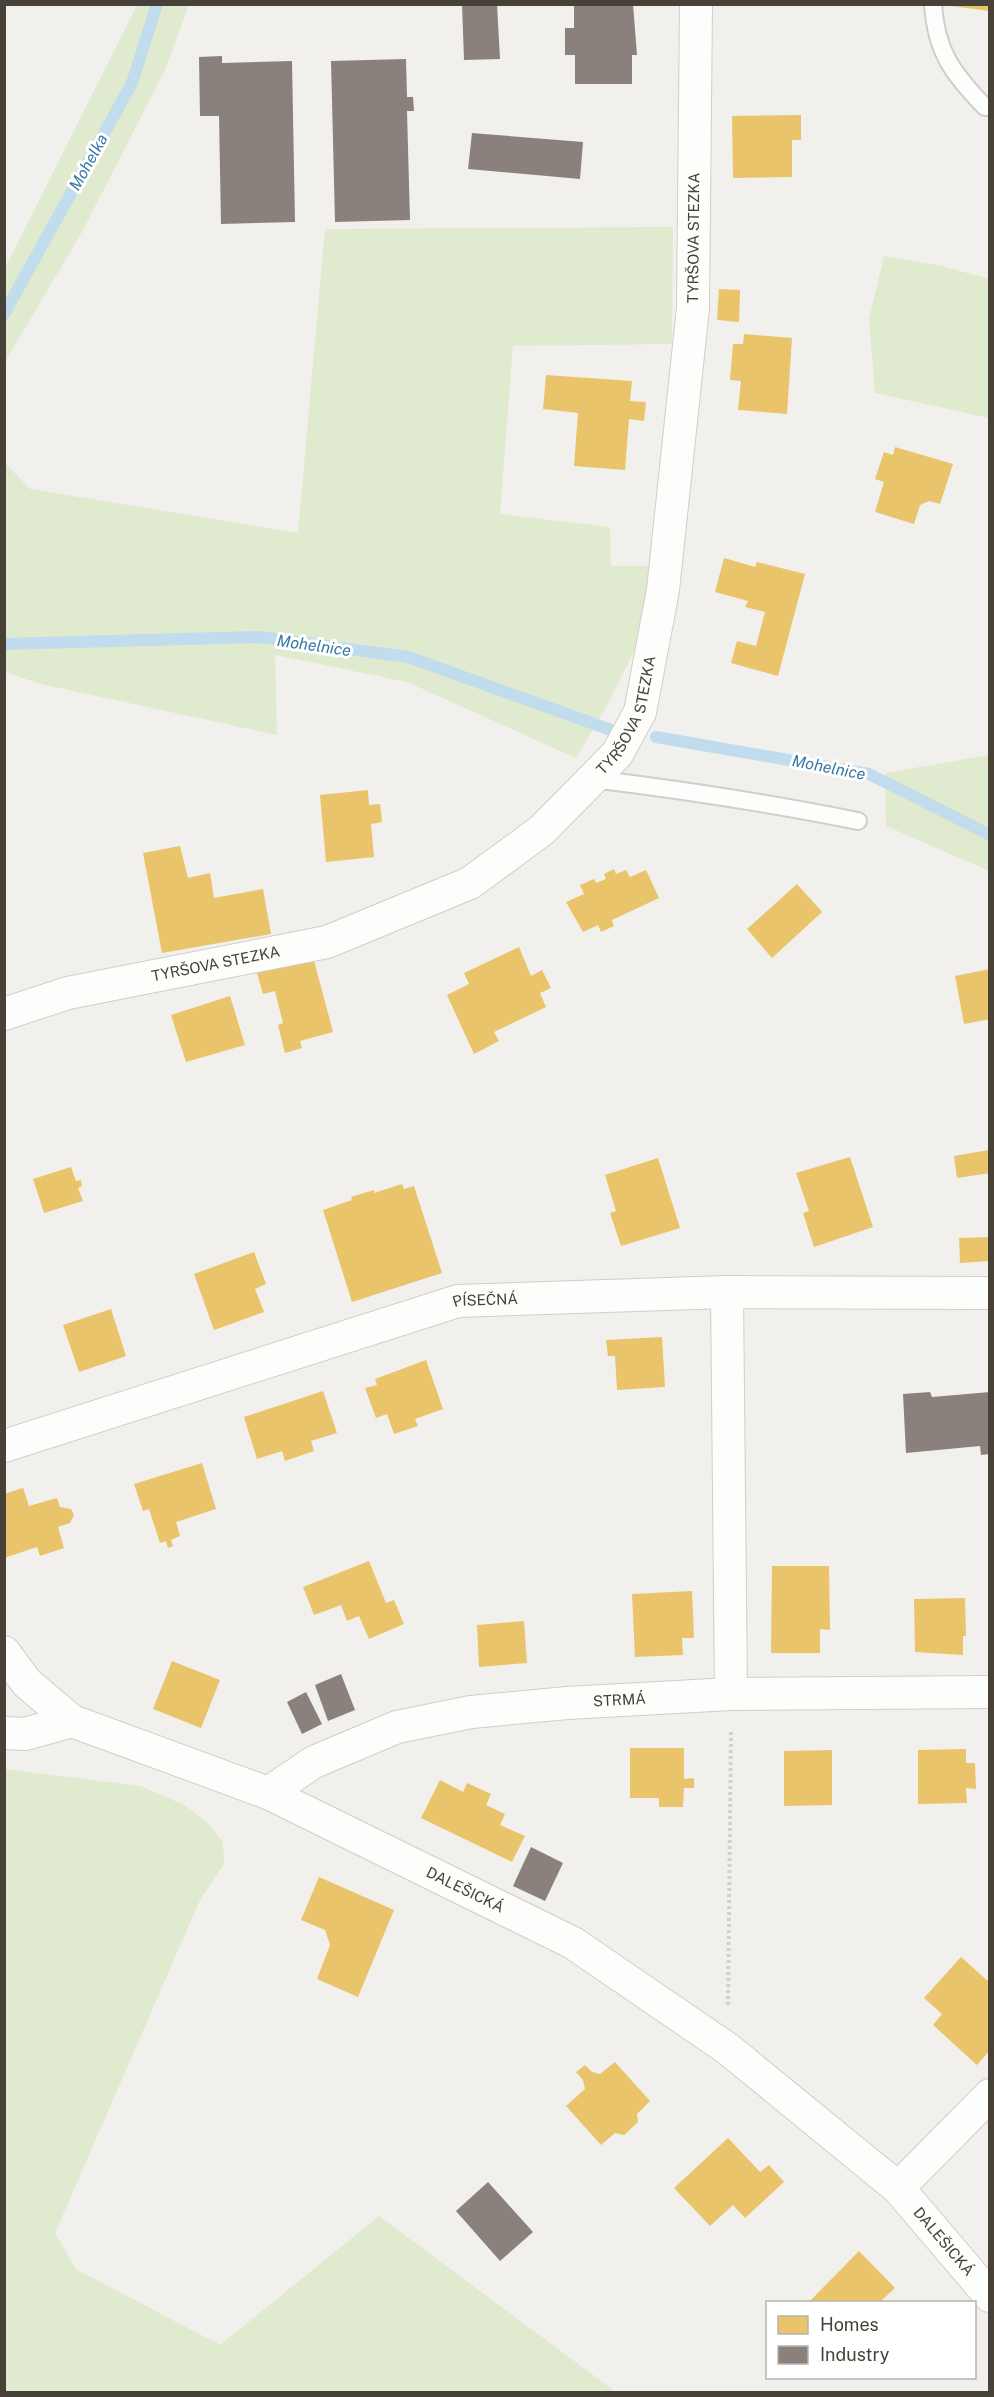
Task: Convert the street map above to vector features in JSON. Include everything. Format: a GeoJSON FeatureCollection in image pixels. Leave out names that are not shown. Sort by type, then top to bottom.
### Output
{"type":"FeatureCollection","features":[{"type":"Feature","properties":{"kind":"street","name":"TYRŠOVA STEZKA"},"geometry":{"type":"LineString","coordinates":[[4,1014],[68,993],[327,942],[470,883],[542,830],[617,754],[640,712],[663,590],[693,308],[696,4]]}},
{"type":"Feature","properties":{"kind":"street","name":"PÍSEČNÁ"},"geometry":{"type":"LineString","coordinates":[[4,1446],[458,1301],[727,1292],[990,1293]]}},
{"type":"Feature","properties":{"kind":"street"},"geometry":{"type":"LineString","coordinates":[[727,1292],[731,1694]]}},
{"type":"Feature","properties":{"kind":"street","name":"DALEŠICKÁ"},"geometry":{"type":"LineString","coordinates":[[4,1652],[27,1683],[72,1721],[268,1793],[431,1875],[573,1942],[728,2049],[898,2188],[990,2296]]}},
{"type":"Feature","properties":{"kind":"street","name":"STRMÁ"},"geometry":{"type":"LineString","coordinates":[[268,1793],[314,1762],[397,1727],[471,1712],[567,1703],[731,1694],[990,1692]]}},
{"type":"Feature","properties":{"kind":"street"},"geometry":{"type":"LineString","coordinates":[[4,1733],[25,1734],[72,1721]]}},
{"type":"Feature","properties":{"kind":"street"},"geometry":{"type":"LineString","coordinates":[[898,2188],[990,2095]]}},
{"type":"Feature","properties":{"kind":"lane"},"geometry":{"type":"LineString","coordinates":[[933,4],[935,32],[957,77],[985,107],[990,107]]}},
{"type":"Feature","properties":{"kind":"lane"},"geometry":{"type":"LineString","coordinates":[[593,779],[750,801],[858,821]]}},
{"type":"Feature","properties":{"kind":"path"},"geometry":{"type":"LineString","coordinates":[[728,2049],[731,1694]]}},
{"type":"Feature","properties":{"kind":"green space"},"geometry":{"type":"Polygon","coordinates":[[[137,5],[189,5],[165,70],[83,230],[5,362],[5,268],[137,5]]]}},
{"type":"Feature","properties":{"kind":"green space"},"geometry":{"type":"Polygon","coordinates":[[[673,227],[672,344],[513,346],[500,514],[610,527],[611,566],[653,566],[639,641],[609,702],[576,758],[407,682],[275,655],[277,735],[41,684],[5,672],[4,462],[30,489],[298,533],[325,229],[673,227]]]}},
{"type":"Feature","properties":{"kind":"green space"},"geometry":{"type":"Polygon","coordinates":[[[884,256],[942,266],[989,279],[989,418],[875,393],[869,319],[884,256]]]}},
{"type":"Feature","properties":{"kind":"green space"},"geometry":{"type":"Polygon","coordinates":[[[989,755],[989,871],[886,826],[885,773],[989,755]]]}},
{"type":"Feature","properties":{"kind":"green space"},"geometry":{"type":"Polygon","coordinates":[[[4,1769],[141,1786],[184,1805],[206,1821],[223,1842],[224,1864],[200,1900],[55,2233],[76,2269],[220,2345],[379,2216],[616,2392],[5,2392],[4,1769]]]}},
{"type":"Feature","properties":{"kind":"building: Homes"},"geometry":{"type":"Polygon","coordinates":[[[952,4],[990,4],[990,11],[951,6],[952,4]]]}},
{"type":"Feature","properties":{"kind":"building: Homes"},"geometry":{"type":"Polygon","coordinates":[[[801,115],[801,140],[792,140],[792,177],[733,178],[732,116],[801,115]]]}},
{"type":"Feature","properties":{"kind":"building: Homes"},"geometry":{"type":"Polygon","coordinates":[[[719,289],[740,290],[739,322],[717,320],[719,289]]]}},
{"type":"Feature","properties":{"kind":"building: Homes"},"geometry":{"type":"Polygon","coordinates":[[[744,334],[792,338],[787,414],[738,410],[741,381],[730,380],[733,344],[743,344],[744,334]]]}},
{"type":"Feature","properties":{"kind":"building: Homes"},"geometry":{"type":"Polygon","coordinates":[[[546,375],[632,381],[630,401],[646,402],[644,421],[629,419],[625,470],[574,466],[578,413],[543,409],[546,375]]]}},
{"type":"Feature","properties":{"kind":"building: Homes"},"geometry":{"type":"Polygon","coordinates":[[[895,447],[953,464],[940,504],[929,501],[920,505],[914,524],[875,512],[884,482],[875,479],[884,452],[893,455],[895,447]]]}},
{"type":"Feature","properties":{"kind":"building: Homes"},"geometry":{"type":"Polygon","coordinates":[[[724,558],[755,567],[757,562],[805,574],[778,676],[731,663],[737,641],[756,646],[765,612],[745,607],[748,601],[715,592],[724,558]]]}},
{"type":"Feature","properties":{"kind":"building: Homes"},"geometry":{"type":"Polygon","coordinates":[[[368,790],[369,805],[380,804],[382,822],[371,824],[374,857],[326,862],[320,795],[368,790]]]}},
{"type":"Feature","properties":{"kind":"building: Homes"},"geometry":{"type":"Polygon","coordinates":[[[180,846],[188,878],[210,873],[214,898],[263,889],[271,934],[162,953],[143,853],[180,846]]]}},
{"type":"Feature","properties":{"kind":"building: Homes"},"geometry":{"type":"Polygon","coordinates":[[[614,869],[616,874],[626,870],[630,877],[646,870],[659,898],[612,920],[614,926],[601,932],[598,925],[583,932],[566,902],[584,894],[580,885],[594,879],[596,883],[606,879],[604,874],[614,869]]]}},
{"type":"Feature","properties":{"kind":"building: Homes"},"geometry":{"type":"Polygon","coordinates":[[[797,884],[822,912],[772,958],[747,929],[797,884]]]}},
{"type":"Feature","properties":{"kind":"building: Homes"},"geometry":{"type":"Polygon","coordinates":[[[519,947],[531,976],[542,970],[551,988],[540,993],[546,1007],[494,1032],[499,1041],[474,1054],[447,995],[469,984],[464,973],[519,947]]]}},
{"type":"Feature","properties":{"kind":"building: Homes"},"geometry":{"type":"Polygon","coordinates":[[[313,957],[333,1032],[300,1041],[302,1048],[285,1053],[278,1025],[283,1023],[275,991],[263,994],[257,973],[313,957]]]}},
{"type":"Feature","properties":{"kind":"building: Homes"},"geometry":{"type":"Polygon","coordinates":[[[990,969],[990,1019],[964,1024],[955,976],[990,969]]]}},
{"type":"Feature","properties":{"kind":"building: Homes"},"geometry":{"type":"Polygon","coordinates":[[[230,996],[245,1045],[186,1062],[171,1015],[230,996]]]}},
{"type":"Feature","properties":{"kind":"building: Homes"},"geometry":{"type":"Polygon","coordinates":[[[989,1150],[990,1173],[957,1178],[954,1156],[989,1150]]]}},
{"type":"Feature","properties":{"kind":"building: Homes"},"geometry":{"type":"Polygon","coordinates":[[[850,1157],[873,1227],[814,1247],[803,1213],[809,1211],[796,1173],[850,1157]]]}},
{"type":"Feature","properties":{"kind":"building: Homes"},"geometry":{"type":"Polygon","coordinates":[[[658,1158],[680,1228],[621,1246],[610,1213],[616,1211],[605,1175],[658,1158]]]}},
{"type":"Feature","properties":{"kind":"building: Homes"},"geometry":{"type":"Polygon","coordinates":[[[71,1167],[76,1181],[81,1180],[82,1186],[78,1188],[83,1201],[44,1213],[33,1179],[71,1167]]]}},
{"type":"Feature","properties":{"kind":"building: Homes"},"geometry":{"type":"Polygon","coordinates":[[[402,1184],[404,1189],[414,1186],[442,1273],[352,1302],[323,1210],[352,1200],[351,1197],[374,1190],[374,1193],[402,1184]]]}},
{"type":"Feature","properties":{"kind":"building: Homes"},"geometry":{"type":"Polygon","coordinates":[[[990,1237],[990,1261],[960,1263],[959,1238],[990,1237]]]}},
{"type":"Feature","properties":{"kind":"building: Homes"},"geometry":{"type":"Polygon","coordinates":[[[254,1252],[266,1284],[255,1289],[264,1312],[214,1330],[194,1274],[254,1252]]]}},
{"type":"Feature","properties":{"kind":"building: Homes"},"geometry":{"type":"Polygon","coordinates":[[[111,1309],[126,1356],[79,1372],[63,1325],[111,1309]]]}},
{"type":"Feature","properties":{"kind":"building: Homes"},"geometry":{"type":"Polygon","coordinates":[[[662,1337],[665,1387],[617,1390],[615,1356],[608,1356],[606,1340],[662,1337]]]}},
{"type":"Feature","properties":{"kind":"building: Homes"},"geometry":{"type":"Polygon","coordinates":[[[426,1360],[443,1409],[415,1419],[418,1426],[394,1434],[387,1414],[376,1418],[365,1388],[377,1385],[375,1379],[426,1360]]]}},
{"type":"Feature","properties":{"kind":"building: Homes"},"geometry":{"type":"Polygon","coordinates":[[[323,1391],[337,1433],[311,1441],[314,1451],[285,1461],[282,1451],[257,1459],[244,1417],[323,1391]]]}},
{"type":"Feature","properties":{"kind":"building: Homes"},"geometry":{"type":"Polygon","coordinates":[[[202,1463],[216,1509],[176,1522],[180,1536],[171,1540],[173,1546],[168,1548],[166,1541],[160,1543],[149,1509],[143,1511],[134,1484],[202,1463]]]}},
{"type":"Feature","properties":{"kind":"building: Homes"},"geometry":{"type":"Polygon","coordinates":[[[23,1488],[29,1506],[57,1498],[60,1507],[71,1509],[74,1515],[70,1523],[58,1527],[64,1548],[40,1556],[37,1547],[4,1558],[4,1494],[23,1488]]]}},
{"type":"Feature","properties":{"kind":"building: Homes"},"geometry":{"type":"Polygon","coordinates":[[[369,1561],[386,1603],[394,1600],[404,1624],[369,1639],[359,1616],[347,1621],[341,1605],[314,1615],[303,1587],[369,1561]]]}},
{"type":"Feature","properties":{"kind":"building: Homes"},"geometry":{"type":"Polygon","coordinates":[[[772,1566],[829,1566],[830,1630],[820,1629],[820,1653],[771,1653],[772,1566]]]}},
{"type":"Feature","properties":{"kind":"building: Homes"},"geometry":{"type":"Polygon","coordinates":[[[692,1591],[694,1638],[682,1638],[683,1655],[635,1657],[632,1594],[692,1591]]]}},
{"type":"Feature","properties":{"kind":"building: Homes"},"geometry":{"type":"Polygon","coordinates":[[[965,1598],[966,1636],[963,1636],[963,1655],[915,1652],[914,1599],[965,1598]]]}},
{"type":"Feature","properties":{"kind":"building: Homes"},"geometry":{"type":"Polygon","coordinates":[[[524,1621],[527,1663],[479,1667],[477,1625],[524,1621]]]}},
{"type":"Feature","properties":{"kind":"building: Homes"},"geometry":{"type":"Polygon","coordinates":[[[172,1661],[220,1680],[201,1728],[153,1709],[172,1661]]]}},
{"type":"Feature","properties":{"kind":"building: Homes"},"geometry":{"type":"Polygon","coordinates":[[[630,1748],[684,1748],[684,1779],[694,1778],[694,1788],[684,1788],[683,1807],[659,1807],[659,1798],[630,1798],[630,1748]]]}},
{"type":"Feature","properties":{"kind":"building: Homes"},"geometry":{"type":"Polygon","coordinates":[[[966,1749],[966,1763],[975,1763],[976,1789],[966,1788],[967,1803],[918,1804],[918,1750],[966,1749]]]}},
{"type":"Feature","properties":{"kind":"building: Homes"},"geometry":{"type":"Polygon","coordinates":[[[832,1750],[832,1805],[784,1806],[784,1751],[832,1750]]]}},
{"type":"Feature","properties":{"kind":"building: Homes"},"geometry":{"type":"Polygon","coordinates":[[[440,1780],[463,1792],[467,1783],[491,1794],[486,1805],[505,1814],[500,1825],[525,1836],[512,1862],[421,1818],[440,1780]]]}},
{"type":"Feature","properties":{"kind":"building: Homes"},"geometry":{"type":"Polygon","coordinates":[[[319,1877],[394,1910],[358,1997],[317,1979],[330,1945],[325,1930],[301,1920],[319,1877]]]}},
{"type":"Feature","properties":{"kind":"building: Homes"},"geometry":{"type":"Polygon","coordinates":[[[961,1957],[990,1983],[990,2050],[977,2065],[933,2025],[942,2014],[924,1998],[961,1957]]]}},
{"type":"Feature","properties":{"kind":"building: Homes"},"geometry":{"type":"Polygon","coordinates":[[[615,2062],[650,2101],[637,2114],[638,2122],[624,2135],[615,2133],[601,2145],[566,2106],[585,2089],[583,2080],[576,2072],[585,2065],[592,2072],[600,2074],[615,2062]]]}},
{"type":"Feature","properties":{"kind":"building: Homes"},"geometry":{"type":"Polygon","coordinates":[[[728,2138],[760,2172],[769,2165],[784,2182],[745,2218],[733,2205],[710,2226],[674,2188],[728,2138]]]}},
{"type":"Feature","properties":{"kind":"building: Homes"},"geometry":{"type":"Polygon","coordinates":[[[859,2251],[895,2288],[881,2301],[810,2301],[859,2251]]]}},
{"type":"Feature","properties":{"kind":"building: Industry"},"geometry":{"type":"Polygon","coordinates":[[[462,4],[497,4],[500,59],[464,60],[462,4]]]}},
{"type":"Feature","properties":{"kind":"building: Industry"},"geometry":{"type":"Polygon","coordinates":[[[574,4],[633,4],[637,55],[632,55],[632,84],[575,84],[575,55],[565,55],[565,28],[574,28],[574,4]]]}},
{"type":"Feature","properties":{"kind":"building: Industry"},"geometry":{"type":"Polygon","coordinates":[[[222,56],[222,63],[292,61],[295,222],[221,224],[219,116],[200,116],[199,57],[222,56]]]}},
{"type":"Feature","properties":{"kind":"building: Industry"},"geometry":{"type":"Polygon","coordinates":[[[406,59],[407,97],[413,97],[414,111],[407,111],[410,220],[335,222],[331,61],[406,59]]]}},
{"type":"Feature","properties":{"kind":"building: Industry"},"geometry":{"type":"Polygon","coordinates":[[[472,133],[583,142],[580,179],[468,169],[472,133]]]}},
{"type":"Feature","properties":{"kind":"building: Industry"},"geometry":{"type":"Polygon","coordinates":[[[930,1392],[932,1397],[990,1392],[990,1454],[981,1455],[980,1446],[906,1453],[903,1394],[930,1392]]]}},
{"type":"Feature","properties":{"kind":"building: Industry"},"geometry":{"type":"Polygon","coordinates":[[[341,1674],[355,1710],[328,1721],[315,1685],[341,1674]]]}},
{"type":"Feature","properties":{"kind":"building: Industry"},"geometry":{"type":"Polygon","coordinates":[[[306,1692],[322,1724],[302,1734],[287,1702],[306,1692]]]}},
{"type":"Feature","properties":{"kind":"building: Industry"},"geometry":{"type":"Polygon","coordinates":[[[531,1847],[563,1863],[545,1901],[513,1886],[531,1847]]]}},
{"type":"Feature","properties":{"kind":"building: Industry"},"geometry":{"type":"Polygon","coordinates":[[[488,2182],[533,2232],[500,2261],[456,2211],[488,2182]]]}},
{"type":"Feature","properties":{"kind":"waterway","name":"Mohelka"},"geometry":{"type":"LineString","coordinates":[[4,314],[132,83],[157,4]]}},
{"type":"Feature","properties":{"kind":"waterway","name":"Mohelnice"},"geometry":{"type":"LineString","coordinates":[[4,644],[260,637],[408,657],[611,730]]}},
{"type":"Feature","properties":{"kind":"waterway","name":"Mohelnice"},"geometry":{"type":"LineString","coordinates":[[656,737],[869,774],[990,835]]}}]}
